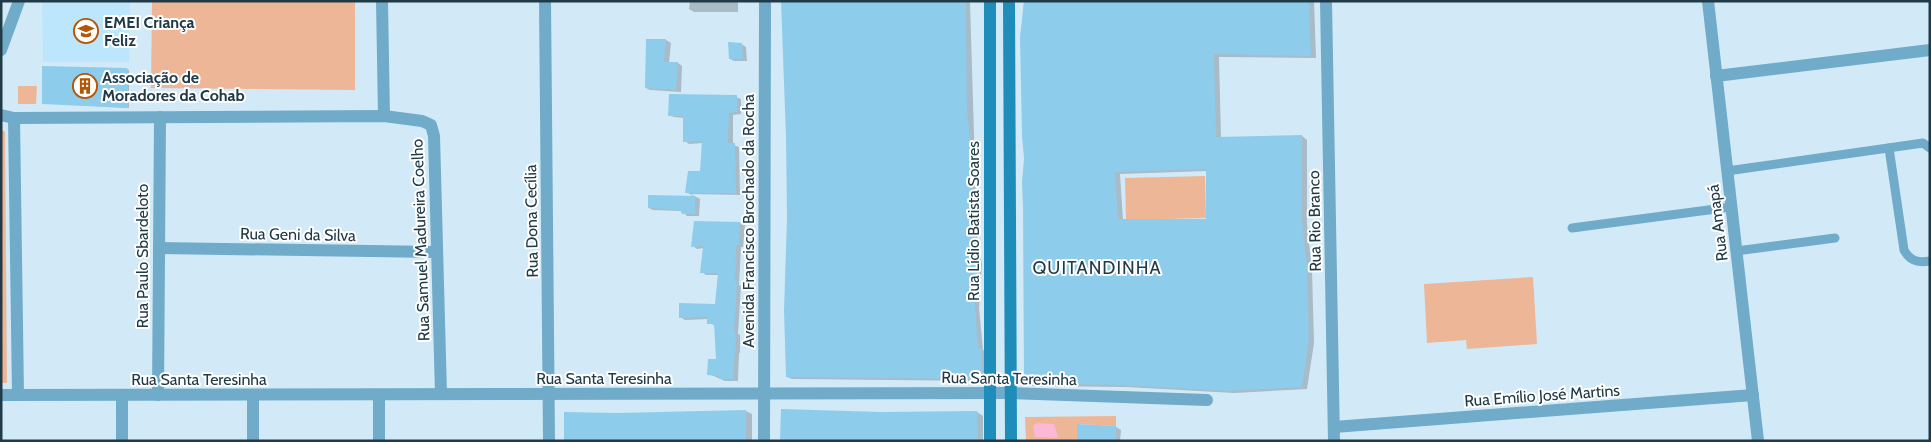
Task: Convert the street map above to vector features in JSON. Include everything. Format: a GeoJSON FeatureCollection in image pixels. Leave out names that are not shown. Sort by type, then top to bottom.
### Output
{"type":"FeatureCollection","features":[{"type":"Feature","properties":{"kind":"main road","name":"Rua Lídio Batista Soares"},"geometry":{"type":"LineString","coordinates":[[990,1],[990,441]]}},
{"type":"Feature","properties":{"kind":"main road"},"geometry":{"type":"LineString","coordinates":[[1009,1],[1011,441]]}},
{"type":"Feature","properties":{"kind":"main road"},"geometry":{"type":"LineString","coordinates":[[990,200],[1010,199]]}},
{"type":"Feature","properties":{"kind":"street"},"geometry":{"type":"LineString","coordinates":[[1,50],[19,1]]}},
{"type":"Feature","properties":{"kind":"street"},"geometry":{"type":"LineString","coordinates":[[382,1],[384,116]]}},
{"type":"Feature","properties":{"kind":"street","name":"Rua Dona Cecília"},"geometry":{"type":"LineString","coordinates":[[545,1],[549,441]]}},
{"type":"Feature","properties":{"kind":"street","name":"Avenida Francisco Brochado da Rocha"},"geometry":{"type":"LineString","coordinates":[[764,441],[765,1]]}},
{"type":"Feature","properties":{"kind":"street","name":"Rua Rio Branco"},"geometry":{"type":"LineString","coordinates":[[1326,1],[1334,441]]}},
{"type":"Feature","properties":{"kind":"street","name":"Rua Amapá"},"geometry":{"type":"LineString","coordinates":[[1708,1],[1758,441]]}},
{"type":"Feature","properties":{"kind":"street"},"geometry":{"type":"LineString","coordinates":[[1716,76],[1930,50]]}},
{"type":"Feature","properties":{"kind":"street","name":"Rua Samuel Madureira Coelho"},"geometry":{"type":"LineString","coordinates":[[1,115],[14,118],[384,116],[422,121],[431,126],[434,136],[441,394]]}},
{"type":"Feature","properties":{"kind":"street","name":"Rua Paulo Sbardeloto"},"geometry":{"type":"LineString","coordinates":[[158,395],[160,117]]}},
{"type":"Feature","properties":{"kind":"street"},"geometry":{"type":"LineString","coordinates":[[14,118],[18,395]]}},
{"type":"Feature","properties":{"kind":"street","name":"Rua Geni da Silva"},"geometry":{"type":"LineString","coordinates":[[159,248],[436,252]]}},
{"type":"Feature","properties":{"kind":"street","name":"Rua Santa Teresinha"},"geometry":{"type":"LineString","coordinates":[[1,395],[764,395],[1011,393],[1207,400]]}},
{"type":"Feature","properties":{"kind":"street"},"geometry":{"type":"LineString","coordinates":[[122,395],[122,441]]}},
{"type":"Feature","properties":{"kind":"street"},"geometry":{"type":"LineString","coordinates":[[253,395],[253,441]]}},
{"type":"Feature","properties":{"kind":"street"},"geometry":{"type":"LineString","coordinates":[[379,395],[379,441]]}},
{"type":"Feature","properties":{"kind":"street","name":"Rua Emílio José Martins"},"geometry":{"type":"LineString","coordinates":[[1334,426],[1753,395]]}},
{"type":"Feature","properties":{"kind":"lane"},"geometry":{"type":"LineString","coordinates":[[1727,171],[1923,144],[1930,148]]}},
{"type":"Feature","properties":{"kind":"lane"},"geometry":{"type":"LineString","coordinates":[[1889,148],[1904,250],[1908,258],[1918,262],[1930,262]]}},
{"type":"Feature","properties":{"kind":"lane"},"geometry":{"type":"LineString","coordinates":[[1572,228],[1731,208]]}},
{"type":"Feature","properties":{"kind":"lane"},"geometry":{"type":"LineString","coordinates":[[1736,251],[1835,238]]}},
{"type":"Feature","properties":{"kind":"shaded area","name":"EMEI Criança Feliz"},"geometry":{"type":"Polygon","coordinates":[[[42,1],[130,1],[129,62],[43,62],[42,1]]]}},
{"type":"Feature","properties":{"kind":"shaded area"},"geometry":{"type":"Polygon","coordinates":[[[152,1],[355,1],[355,90],[151,88],[152,1]]]}},
{"type":"Feature","properties":{"kind":"shaded area"},"geometry":{"type":"Polygon","coordinates":[[[18,86],[37,86],[36,104],[18,104],[18,86]]]}},
{"type":"Feature","properties":{"kind":"shaded area"},"geometry":{"type":"Polygon","coordinates":[[[1,129],[5,132],[7,383],[1,383],[1,129]]]}},
{"type":"Feature","properties":{"kind":"shaded area"},"geometry":{"type":"Polygon","coordinates":[[[1205,176],[1206,218],[1126,220],[1125,178],[1205,176]]]}},
{"type":"Feature","properties":{"kind":"shaded area"},"geometry":{"type":"Polygon","coordinates":[[[1533,277],[1537,344],[1467,349],[1466,340],[1427,343],[1424,284],[1533,277]]]}},
{"type":"Feature","properties":{"kind":"shaded area"},"geometry":{"type":"Polygon","coordinates":[[[1116,416],[1116,426],[1077,424],[1077,441],[1026,441],[1025,417],[1116,416]]]}},
{"type":"Feature","properties":{"kind":"shaded area"},"geometry":{"type":"Polygon","coordinates":[[[1037,423],[1054,424],[1058,436],[1056,438],[1035,437],[1033,426],[1037,423]]]}},
{"type":"Feature","properties":{"kind":"building"},"geometry":{"type":"Polygon","coordinates":[[[781,1],[966,1],[967,109],[970,139],[972,233],[977,261],[975,304],[978,348],[982,348],[982,379],[786,377],[784,311],[787,218],[786,137],[781,1]]]}},
{"type":"Feature","properties":{"kind":"building"},"geometry":{"type":"Polygon","coordinates":[[[1024,1],[1309,1],[1311,56],[1214,54],[1216,137],[1302,135],[1302,220],[1307,266],[1309,339],[1302,387],[1228,391],[1119,385],[1024,383],[1022,182],[1024,158],[1020,37],[1024,1]],[[1206,169],[1115,172],[1118,219],[1206,219],[1206,169]]]}},
{"type":"Feature","properties":{"kind":"building"},"geometry":{"type":"Polygon","coordinates":[[[646,39],[666,39],[664,62],[678,62],[676,90],[645,88],[646,39]]]}},
{"type":"Feature","properties":{"kind":"building"},"geometry":{"type":"Polygon","coordinates":[[[728,42],[742,43],[743,59],[729,59],[728,42]]]}},
{"type":"Feature","properties":{"kind":"building","name":"Associação de Moradores da Cohab"},"geometry":{"type":"Polygon","coordinates":[[[42,66],[127,68],[128,108],[42,104],[42,66]]]}},
{"type":"Feature","properties":{"kind":"building"},"geometry":{"type":"Polygon","coordinates":[[[669,94],[737,95],[737,112],[729,113],[728,143],[735,143],[736,193],[685,193],[688,171],[700,171],[702,141],[683,142],[683,116],[668,116],[669,94]]]}},
{"type":"Feature","properties":{"kind":"building"},"geometry":{"type":"Polygon","coordinates":[[[648,195],[695,196],[695,214],[682,214],[680,210],[648,208],[648,195]]]}},
{"type":"Feature","properties":{"kind":"building"},"geometry":{"type":"Polygon","coordinates":[[[694,221],[740,222],[739,245],[736,246],[735,282],[737,282],[734,331],[736,351],[733,379],[719,379],[719,376],[707,375],[708,359],[716,359],[714,324],[707,324],[707,317],[679,318],[679,303],[715,304],[718,273],[700,273],[703,246],[691,247],[694,221]]]}},
{"type":"Feature","properties":{"kind":"building"},"geometry":{"type":"Polygon","coordinates":[[[781,409],[881,412],[977,411],[978,441],[780,441],[781,409]]]}},
{"type":"Feature","properties":{"kind":"building"},"geometry":{"type":"Polygon","coordinates":[[[746,410],[746,441],[564,441],[564,412],[617,413],[746,410]]]}},
{"type":"Feature","properties":{"kind":"building"},"geometry":{"type":"Polygon","coordinates":[[[1077,424],[1116,426],[1116,441],[1077,441],[1077,424]]]}},
{"type":"Feature","properties":{"kind":"place","name":"EMEI Criança Feliz"},"geometry":{"type":"Point","coordinates":[86,31]}},
{"type":"Feature","properties":{"kind":"place","name":"Associação de Moradores da Cohab"},"geometry":{"type":"Point","coordinates":[85,86]}},
{"type":"Feature","properties":{"kind":"district","name":"QUITANDINHA"},"geometry":{"type":"Point","coordinates":[1097,268]}}]}
